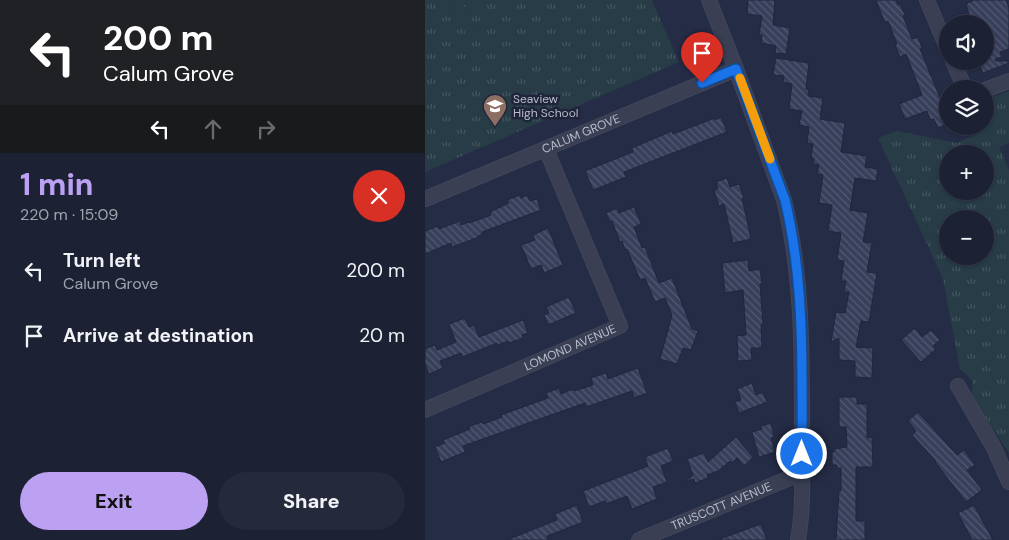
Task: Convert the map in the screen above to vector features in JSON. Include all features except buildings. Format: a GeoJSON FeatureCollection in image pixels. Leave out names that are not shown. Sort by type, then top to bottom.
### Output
{"type":"FeatureCollection","features":[{"type":"Feature","properties":{"kind":"street"},"geometry":{"type":"LineString","coordinates":[[709,0],[785,200],[789,221],[797,280],[802,340],[802,473],[798,540]]}},
{"type":"Feature","properties":{"kind":"street"},"geometry":{"type":"LineString","coordinates":[[927,0],[939,29]]}},
{"type":"Feature","properties":{"kind":"street","name":"CALUM GROVE"},"geometry":{"type":"LineString","coordinates":[[425,199],[736,69]]}},
{"type":"Feature","properties":{"kind":"street"},"geometry":{"type":"LineString","coordinates":[[994,87],[1009,81]]}},
{"type":"Feature","properties":{"kind":"street","name":"LOMOND AVENUE"},"geometry":{"type":"LineString","coordinates":[[425,410],[620,326],[547,148]]}},
{"type":"Feature","properties":{"kind":"street"},"geometry":{"type":"LineString","coordinates":[[958,386],[994,448],[1009,482]]}},
{"type":"Feature","properties":{"kind":"street","name":"TRUSCOTT AVENUE"},"geometry":{"type":"LineString","coordinates":[[639,540],[802,473]]}},
{"type":"Feature","properties":{"kind":"green space","name":"Seaview High School"},"geometry":{"type":"Polygon","coordinates":[[[425,0],[652,0],[679,62],[425,172],[425,0]]]}},
{"type":"Feature","properties":{"kind":"green space"},"geometry":{"type":"Polygon","coordinates":[[[448,0],[461,0],[481,38],[471,43],[448,0]]]}},
{"type":"Feature","properties":{"kind":"green space"},"geometry":{"type":"Polygon","coordinates":[[[1009,91],[1009,143],[999,147],[1009,170],[1009,453],[972,398],[972,380],[960,369],[943,279],[878,138],[897,131],[957,143],[974,135],[994,135],[994,97],[1009,91]]]}},
{"type":"Feature","properties":{"kind":"slow traffic"},"geometry":{"type":"LineString","coordinates":[[740,78],[770,159]]}},
{"type":"Feature","properties":{"kind":"place","name":"Seaview High School"},"geometry":{"type":"Point","coordinates":[495,127]}},
{"type":"Feature","properties":{"kind":"route"},"geometry":{"type":"LineString","coordinates":[[702,83],[736,69],[785,200],[797,280],[802,340],[802,454]]}}]}
